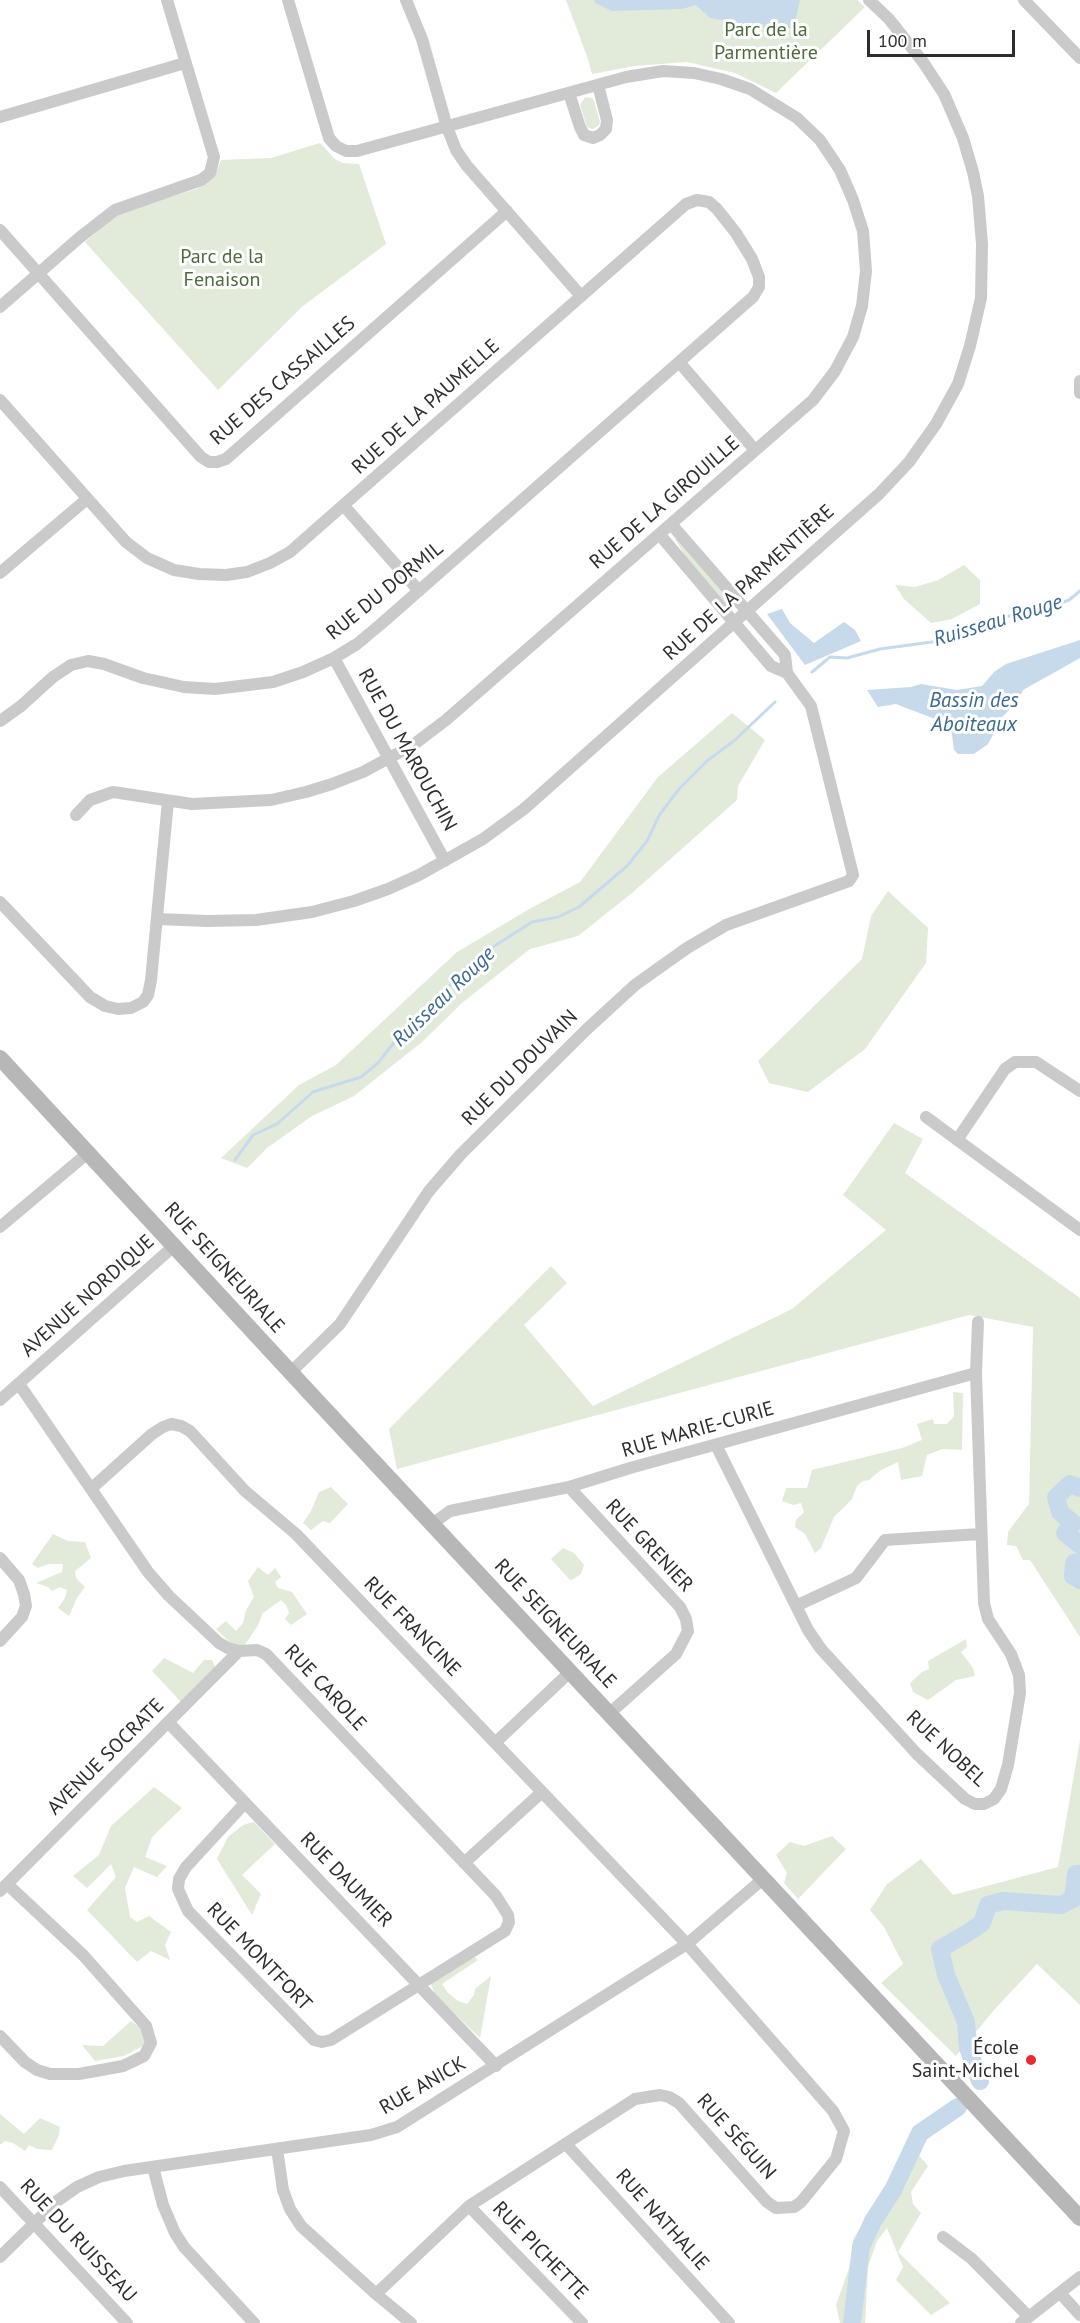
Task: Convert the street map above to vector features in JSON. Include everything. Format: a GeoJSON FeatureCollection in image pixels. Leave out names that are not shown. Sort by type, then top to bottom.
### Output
{"type":"FeatureCollection","features":[{"type":"Feature","properties":{"kind":"street"},"geometry":{"type":"LineString","coordinates":[[0,307],[115,210],[201,180],[210,173],[214,157],[167,0]]}},
{"type":"Feature","properties":{"kind":"street","name":"RUE DE LA GIROUILLE"},"geometry":{"type":"LineString","coordinates":[[76,815],[90,800],[113,792],[168,801],[213,804],[271,800],[332,784],[413,745],[446,720],[813,400],[835,371],[853,337],[862,306],[865,261],[862,231],[853,200],[840,170],[820,140],[797,118],[750,88],[694,73],[663,71],[626,77],[357,152],[346,151],[336,146],[329,138],[288,0]]}},
{"type":"Feature","properties":{"kind":"street"},"geometry":{"type":"LineString","coordinates":[[406,0],[422,39],[447,127],[456,150],[467,166],[581,296]]}},
{"type":"Feature","properties":{"kind":"street","name":"RUE DE LA PARMENTIÈRE"},"geometry":{"type":"LineString","coordinates":[[158,919],[256,920],[312,912],[388,889],[446,861],[483,839],[524,809],[879,494],[909,462],[936,424],[958,384],[970,346],[981,298],[982,244],[978,196],[963,138],[944,94],[923,62],[889,19],[869,0]]}},
{"type":"Feature","properties":{"kind":"street"},"geometry":{"type":"LineString","coordinates":[[1023,0],[1080,58]]}},
{"type":"Feature","properties":{"kind":"street"},"geometry":{"type":"LineString","coordinates":[[0,117],[185,63]]}},
{"type":"Feature","properties":{"kind":"street"},"geometry":{"type":"LineString","coordinates":[[570,93],[580,128],[584,135],[593,138],[606,129],[607,120],[598,85]]}},
{"type":"Feature","properties":{"kind":"street","name":"RUE DE LA PAUMELLE"},"geometry":{"type":"LineString","coordinates":[[0,400],[126,542],[147,558],[174,570],[226,575],[247,572],[290,552],[686,204],[697,200],[709,202],[736,233],[747,250],[759,277],[759,287],[753,297],[679,362]]}},
{"type":"Feature","properties":{"kind":"street","name":"RUE DES CASSAILLES"},"geometry":{"type":"LineString","coordinates":[[0,230],[201,457],[209,462],[217,462],[225,459],[507,211]]}},
{"type":"Feature","properties":{"kind":"street"},"geometry":{"type":"LineString","coordinates":[[679,362],[755,450]]}},
{"type":"Feature","properties":{"kind":"street","name":"RUE DU DORMIL"},"geometry":{"type":"LineString","coordinates":[[0,721],[21,706],[53,677],[71,665],[88,661],[104,664],[143,678],[184,687],[215,689],[273,682],[334,658],[357,644],[419,591],[679,362]]}},
{"type":"Feature","properties":{"kind":"street"},"geometry":{"type":"LineString","coordinates":[[1080,381],[1080,393]]}},
{"type":"Feature","properties":{"kind":"street"},"geometry":{"type":"LineString","coordinates":[[0,573],[87,499]]}},
{"type":"Feature","properties":{"kind":"street"},"geometry":{"type":"LineString","coordinates":[[344,506],[419,591]]}},
{"type":"Feature","properties":{"kind":"street"},"geometry":{"type":"LineString","coordinates":[[660,535],[771,666],[787,673],[785,655],[672,525]]}},
{"type":"Feature","properties":{"kind":"street","name":"RUE DU MAROUCHIN"},"geometry":{"type":"LineString","coordinates":[[334,658],[446,861]]}},
{"type":"Feature","properties":{"kind":"street","name":"RUE DU DOUVAIN"},"geometry":{"type":"LineString","coordinates":[[291,1372],[340,1324],[365,1290],[429,1191],[460,1154],[635,985],[687,948],[726,925],[849,881],[853,875],[810,706],[787,673]]}},
{"type":"Feature","properties":{"kind":"street"},"geometry":{"type":"LineString","coordinates":[[0,902],[90,997],[105,1006],[117,1009],[131,1008],[143,1002],[148,995],[158,919],[168,801]]}},
{"type":"Feature","properties":{"kind":"street","name":"RUE SEIGNEURIALE"},"geometry":{"type":"LineString","coordinates":[[0,1058],[1080,2218]]}},
{"type":"Feature","properties":{"kind":"street"},"geometry":{"type":"LineString","coordinates":[[957,1140],[1005,1069],[1015,1062],[1025,1060],[1036,1062],[1080,1091]]}},
{"type":"Feature","properties":{"kind":"street"},"geometry":{"type":"LineString","coordinates":[[926,1117],[1080,1230]]}},
{"type":"Feature","properties":{"kind":"street"},"geometry":{"type":"LineString","coordinates":[[0,1227],[89,1152]]}},
{"type":"Feature","properties":{"kind":"street","name":"AVENUE NORDIQUE"},"geometry":{"type":"LineString","coordinates":[[0,1400],[175,1245]]}},
{"type":"Feature","properties":{"kind":"street","name":"RUE NOBEL"},"geometry":{"type":"LineString","coordinates":[[716,1445],[798,1605],[808,1630],[820,1649],[917,1754],[964,1799],[975,1804],[984,1804],[994,1799],[1001,1789],[1008,1765],[1020,1693],[1019,1675],[1011,1654],[988,1619],[984,1603],[976,1373],[978,1322]]}},
{"type":"Feature","properties":{"kind":"street","name":"RUE MARIE-CURIE"},"geometry":{"type":"LineString","coordinates":[[432,1524],[450,1511],[569,1487],[976,1373]]}},
{"type":"Feature","properties":{"kind":"street","name":"RUE CAROLE"},"geometry":{"type":"LineString","coordinates":[[19,1384],[148,1572],[169,1596],[219,1643],[239,1651],[257,1650],[266,1654],[502,1905],[509,1922],[505,1930],[419,1985]]}},
{"type":"Feature","properties":{"kind":"street","name":"RUE FRANCINE"},"geometry":{"type":"LineString","coordinates":[[92,1488],[152,1434],[171,1424],[190,1431],[245,1491],[296,1534],[687,1944]]}},
{"type":"Feature","properties":{"kind":"street","name":"RUE GRENIER"},"geometry":{"type":"LineString","coordinates":[[569,1487],[680,1607],[686,1619],[688,1631],[676,1654],[610,1713]]}},
{"type":"Feature","properties":{"kind":"street"},"geometry":{"type":"LineString","coordinates":[[798,1605],[856,1578],[885,1540],[980,1534]]}},
{"type":"Feature","properties":{"kind":"street"},"geometry":{"type":"LineString","coordinates":[[0,1558],[19,1580],[26,1606],[22,1617],[0,1641]]}},
{"type":"Feature","properties":{"kind":"street","name":"AVENUE SOCRATE"},"geometry":{"type":"LineString","coordinates":[[4,1887],[239,1651]]}},
{"type":"Feature","properties":{"kind":"street"},"geometry":{"type":"LineString","coordinates":[[495,1743],[571,1671]]}},
{"type":"Feature","properties":{"kind":"street","name":"RUE DAUMIER"},"geometry":{"type":"LineString","coordinates":[[168,1722],[496,2066]]}},
{"type":"Feature","properties":{"kind":"street"},"geometry":{"type":"LineString","coordinates":[[464,1863],[542,1792]]}},
{"type":"Feature","properties":{"kind":"street","name":"RUE MONTFORT"},"geometry":{"type":"LineString","coordinates":[[245,1803],[186,1868],[179,1879],[178,1889],[184,1905],[214,1939],[307,2035],[322,2042],[331,2040],[419,1985]]}},
{"type":"Feature","properties":{"kind":"street","name":"RUE ANICK"},"geometry":{"type":"LineString","coordinates":[[0,2257],[57,2201],[76,2187],[99,2177],[124,2171],[371,2135],[397,2127],[687,1944],[764,1878]]}},
{"type":"Feature","properties":{"kind":"street"},"geometry":{"type":"LineString","coordinates":[[0,2036],[25,2062],[37,2070],[50,2074],[79,2074],[123,2066],[144,2056],[151,2043],[146,2026],[82,1955],[4,1887]]}},
{"type":"Feature","properties":{"kind":"street","name":"RUE SÉGUIN"},"geometry":{"type":"LineString","coordinates":[[376,2294],[469,2206],[635,2099],[660,2095],[679,2103],[767,2202],[776,2208],[794,2207],[801,2202],[836,2159],[844,2131],[833,2111],[687,1944]]}},
{"type":"Feature","properties":{"kind":"street","name":"RUE NATHALIE"},"geometry":{"type":"LineString","coordinates":[[566,2144],[729,2323]]}},
{"type":"Feature","properties":{"kind":"street"},"geometry":{"type":"LineString","coordinates":[[277,2149],[283,2190],[290,2209],[301,2226],[411,2323]]}},
{"type":"Feature","properties":{"kind":"street"},"geometry":{"type":"LineString","coordinates":[[153,2167],[163,2205],[184,2247],[254,2323]]}},
{"type":"Feature","properties":{"kind":"street","name":"RUE DU RUISSEAU"},"geometry":{"type":"LineString","coordinates":[[0,2187],[127,2323]]}},
{"type":"Feature","properties":{"kind":"street","name":"RUE PICHETTE"},"geometry":{"type":"LineString","coordinates":[[469,2206],[582,2323]]}},
{"type":"Feature","properties":{"kind":"street"},"geometry":{"type":"LineString","coordinates":[[943,2237],[972,2259],[1025,2320],[1080,2277]]}},
{"type":"Feature","properties":{"kind":"street"},"geometry":{"type":"LineString","coordinates":[[1060,2293],[1080,2315]]}},
{"type":"Feature","properties":{"kind":"green space","name":"Parc de la Parmentière"},"geometry":{"type":"Polygon","coordinates":[[[566,0],[857,0],[865,7],[776,93],[735,73],[687,62],[635,66],[592,74],[566,0]]]}},
{"type":"Feature","properties":{"kind":"green space"},"geometry":{"type":"Polygon","coordinates":[[[585,97],[592,98],[594,101],[600,122],[593,129],[587,127],[580,105],[585,97]]]}},
{"type":"Feature","properties":{"kind":"green space","name":"Parc de la Fenaison"},"geometry":{"type":"Polygon","coordinates":[[[320,143],[335,159],[343,163],[359,164],[386,244],[303,306],[218,390],[85,242],[119,213],[196,189],[205,184],[217,170],[221,160],[271,158],[320,143]]]}},
{"type":"Feature","properties":{"kind":"green space"},"geometry":{"type":"Polygon","coordinates":[[[675,539],[678,539],[721,588],[732,607],[729,607],[687,559],[675,539]]]}},
{"type":"Feature","properties":{"kind":"green space"},"geometry":{"type":"Polygon","coordinates":[[[964,565],[980,580],[980,604],[952,619],[931,623],[904,599],[895,585],[915,587],[938,580],[964,565]]]}},
{"type":"Feature","properties":{"kind":"green space"},"geometry":{"type":"Polygon","coordinates":[[[732,713],[765,740],[738,786],[737,800],[632,893],[578,936],[530,949],[462,1003],[422,1042],[354,1096],[312,1116],[267,1148],[247,1168],[221,1158],[299,1085],[336,1065],[457,952],[580,882],[658,777],[732,713]]]}},
{"type":"Feature","properties":{"kind":"green space"},"geometry":{"type":"Polygon","coordinates":[[[888,891],[928,928],[926,963],[865,1049],[808,1092],[769,1083],[758,1061],[862,959],[871,916],[888,891]]]}},
{"type":"Feature","properties":{"kind":"green space"},"geometry":{"type":"Polygon","coordinates":[[[894,1123],[923,1139],[905,1173],[1080,1298],[1080,1637],[1030,1560],[1023,1560],[1016,1546],[1007,1545],[1008,1532],[1029,1506],[1033,1327],[969,1315],[397,1469],[389,1429],[551,1266],[567,1283],[524,1325],[593,1406],[792,1309],[886,1230],[843,1195],[894,1123]]]}},
{"type":"Feature","properties":{"kind":"green space"},"geometry":{"type":"Polygon","coordinates":[[[953,1392],[963,1393],[962,1450],[942,1449],[927,1455],[922,1476],[901,1480],[898,1462],[881,1470],[869,1480],[863,1481],[857,1486],[852,1499],[834,1517],[821,1548],[815,1553],[805,1534],[795,1527],[796,1520],[804,1512],[801,1503],[793,1505],[782,1501],[786,1488],[807,1488],[812,1470],[902,1448],[922,1440],[917,1424],[933,1419],[934,1424],[947,1424],[954,1416],[953,1392]]]}},
{"type":"Feature","properties":{"kind":"green space"},"geometry":{"type":"Polygon","coordinates":[[[331,1487],[348,1504],[330,1523],[323,1521],[311,1530],[303,1523],[319,1492],[331,1487]]]}},
{"type":"Feature","properties":{"kind":"green space"},"geometry":{"type":"Polygon","coordinates":[[[53,1534],[68,1541],[85,1542],[91,1558],[75,1571],[76,1578],[85,1587],[69,1616],[58,1608],[67,1590],[60,1587],[52,1591],[36,1583],[62,1572],[63,1564],[49,1564],[38,1568],[32,1564],[53,1534]]]}},
{"type":"Feature","properties":{"kind":"green space"},"geometry":{"type":"Polygon","coordinates":[[[563,1548],[574,1553],[584,1565],[581,1574],[570,1580],[551,1559],[563,1548]]]}},
{"type":"Feature","properties":{"kind":"green space"},"geometry":{"type":"Polygon","coordinates":[[[258,1567],[268,1575],[275,1568],[281,1577],[275,1582],[278,1588],[292,1592],[307,1614],[291,1625],[285,1619],[289,1613],[281,1600],[263,1613],[257,1627],[240,1652],[216,1629],[226,1621],[236,1631],[243,1623],[246,1610],[254,1597],[248,1581],[258,1567]]]}},
{"type":"Feature","properties":{"kind":"green space"},"geometry":{"type":"Polygon","coordinates":[[[966,1639],[967,1647],[961,1652],[973,1668],[975,1676],[956,1680],[928,1700],[913,1692],[910,1683],[929,1669],[928,1661],[966,1639]]]}},
{"type":"Feature","properties":{"kind":"green space"},"geometry":{"type":"Polygon","coordinates":[[[164,1658],[193,1673],[204,1660],[212,1660],[216,1669],[182,1703],[152,1671],[164,1658]]]}},
{"type":"Feature","properties":{"kind":"green space"},"geometry":{"type":"Polygon","coordinates":[[[1080,1740],[1080,2005],[1037,1964],[994,2010],[956,2056],[881,1983],[903,1964],[884,1927],[870,1910],[887,1884],[921,1859],[953,1895],[1058,1867],[1080,1740]]]}},
{"type":"Feature","properties":{"kind":"green space"},"geometry":{"type":"Polygon","coordinates":[[[154,1787],[182,1808],[152,1837],[145,1857],[167,1866],[157,1877],[134,1867],[125,1888],[130,1917],[137,1922],[149,1916],[171,1932],[165,1945],[170,1960],[151,1951],[137,1962],[87,1910],[116,1877],[111,1864],[87,1888],[73,1876],[99,1855],[111,1826],[154,1787]]]}},
{"type":"Feature","properties":{"kind":"green space"},"geometry":{"type":"Polygon","coordinates":[[[254,1822],[275,1844],[242,1875],[261,1894],[252,1915],[217,1859],[228,1837],[243,1825],[254,1822]]]}},
{"type":"Feature","properties":{"kind":"green space"},"geometry":{"type":"Polygon","coordinates":[[[832,1836],[846,1849],[798,1899],[784,1883],[787,1873],[776,1855],[790,1842],[804,1846],[832,1836]]]}},
{"type":"Feature","properties":{"kind":"green space"},"geometry":{"type":"Polygon","coordinates":[[[469,1952],[478,1960],[442,1984],[458,2001],[467,2004],[474,1995],[475,1989],[491,1976],[480,2038],[435,1995],[431,1984],[469,1952]]]}},
{"type":"Feature","properties":{"kind":"green space"},"geometry":{"type":"Polygon","coordinates":[[[131,2021],[144,2031],[148,2039],[143,2046],[124,2056],[95,2061],[82,2045],[103,2046],[131,2021]]]}},
{"type":"Feature","properties":{"kind":"green space"},"geometry":{"type":"Polygon","coordinates":[[[0,2114],[24,2134],[40,2118],[60,2127],[52,2150],[37,2149],[29,2145],[25,2151],[5,2141],[0,2145],[0,2114]]]}},
{"type":"Feature","properties":{"kind":"green space"},"geometry":{"type":"Polygon","coordinates":[[[906,2150],[917,2153],[928,2166],[911,2192],[913,2204],[921,2213],[898,2252],[950,2303],[931,2315],[896,2280],[903,2267],[887,2228],[877,2241],[868,2267],[865,2323],[840,2323],[836,2305],[852,2260],[853,2239],[873,2209],[906,2150]]]}},
{"type":"Feature","properties":{"kind":"water"},"geometry":{"type":"Polygon","coordinates":[[[594,0],[800,0],[795,24],[785,32],[710,18],[696,5],[682,9],[612,11],[595,3],[594,0]]]}},
{"type":"Feature","properties":{"kind":"water"},"geometry":{"type":"Polygon","coordinates":[[[782,609],[790,623],[814,643],[844,622],[855,630],[861,641],[805,665],[767,614],[782,609]]]}},
{"type":"Feature","properties":{"kind":"water","name":"Bassin des Aboiteaux"},"geometry":{"type":"Polygon","coordinates":[[[1080,640],[1080,658],[1023,690],[1018,701],[1003,716],[988,744],[974,754],[958,754],[954,750],[951,728],[943,722],[896,704],[878,707],[867,690],[911,687],[921,684],[957,690],[982,686],[994,672],[1006,664],[1080,640]]]}},
{"type":"Feature","properties":{"kind":"waterway","name":"Ruisseau Rouge"},"geometry":{"type":"LineString","coordinates":[[812,672],[830,657],[847,658],[880,649],[954,639],[996,618],[1036,612],[1069,600],[1080,591]]}},
{"type":"Feature","properties":{"kind":"waterway","name":"Ruisseau Rouge"},"geometry":{"type":"LineString","coordinates":[[235,1160],[253,1135],[277,1124],[313,1092],[361,1077],[378,1063],[396,1040],[423,1016],[467,966],[482,954],[532,922],[558,917],[579,907],[627,866],[647,841],[660,814],[679,789],[707,761],[735,740],[775,702]]}},
{"type":"Feature","properties":{"kind":"waterway"},"geometry":{"type":"LineString","coordinates":[[1080,1488],[1070,1484],[1056,1497],[1060,1512],[1073,1523],[1065,1533],[1080,1545]]}},
{"type":"Feature","properties":{"kind":"waterway"},"geometry":{"type":"LineString","coordinates":[[1080,1562],[1074,1563],[1073,1576],[1080,1580]]}},
{"type":"Feature","properties":{"kind":"waterway"},"geometry":{"type":"LineString","coordinates":[[980,2081],[968,2048],[966,2022],[946,1975],[940,1949],[982,1923],[988,1905],[1003,1901],[1061,1905],[1073,1899],[1076,1874],[1080,1874]]}},
{"type":"Feature","properties":{"kind":"waterway"},"geometry":{"type":"LineString","coordinates":[[852,2323],[861,2247],[873,2221],[893,2190],[920,2133],[958,2107]]}},
{"type":"Feature","properties":{"kind":"place","name":"École Saint-Michel"},"geometry":{"type":"Point","coordinates":[1031,2060]}}]}
